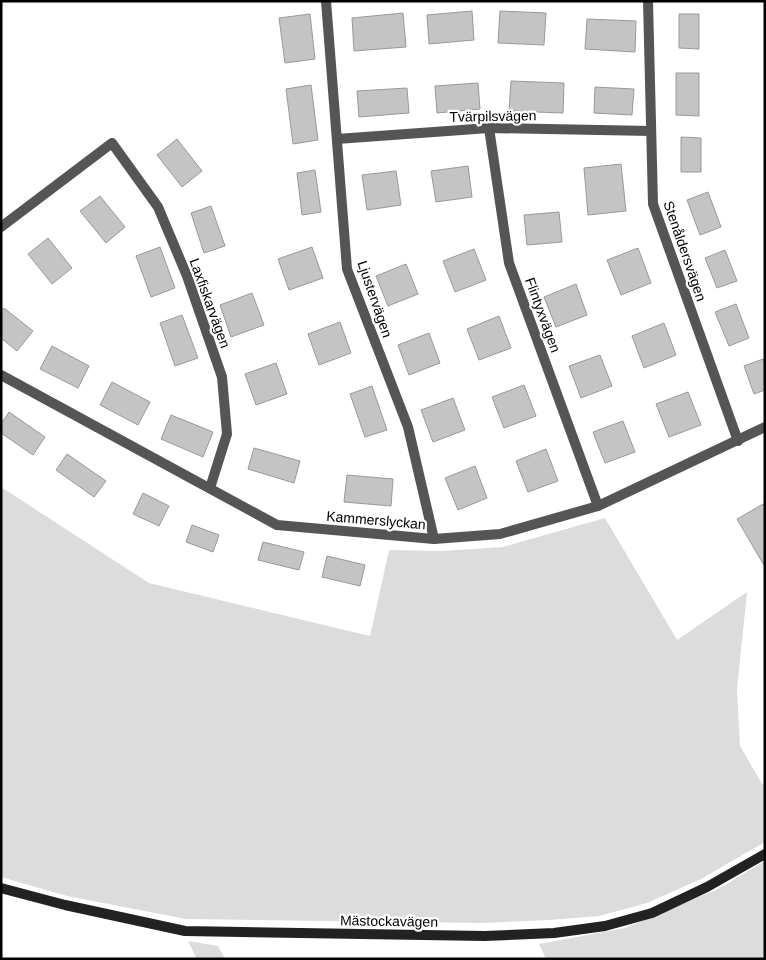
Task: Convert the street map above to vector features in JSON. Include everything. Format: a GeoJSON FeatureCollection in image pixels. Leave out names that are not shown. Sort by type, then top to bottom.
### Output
{"type":"FeatureCollection","features":[{"type":"Feature","properties":{"kind":"street","name":"Ljustervägen"},"geometry":{"type":"LineString","coordinates":[[326,1],[347,269],[408,427],[434,539]]}},
{"type":"Feature","properties":{"kind":"street","name":"Stenåldersvägen"},"geometry":{"type":"LineString","coordinates":[[648,1],[653,204],[738,441]]}},
{"type":"Feature","properties":{"kind":"street","name":"Tvärpilsvägen"},"geometry":{"type":"LineString","coordinates":[[337,139],[489,128],[651,131]]}},
{"type":"Feature","properties":{"kind":"street","name":"Flintyxvägen"},"geometry":{"type":"LineString","coordinates":[[489,128],[509,263],[598,506]]}},
{"type":"Feature","properties":{"kind":"street","name":"Laxfiskarvägen"},"geometry":{"type":"LineString","coordinates":[[1,227],[112,143],[158,206],[187,276],[222,377],[227,434],[210,488]]}},
{"type":"Feature","properties":{"kind":"street","name":"Kammerslyckan"},"geometry":{"type":"LineString","coordinates":[[1,375],[278,525],[434,539],[500,534],[598,506],[765,427]]}},
{"type":"Feature","properties":{"kind":"street","name":"Mästockavägen"},"geometry":{"type":"LineString","coordinates":[[1,888],[184,931],[485,936],[554,933],[605,926],[652,913],[707,887],[765,854]]}},
{"type":"Feature","properties":{"kind":"shaded area"},"geometry":{"type":"Polygon","coordinates":[[[1,487],[149,583],[370,636],[389,550],[441,551],[503,547],[605,518],[677,640],[747,592],[737,689],[740,746],[762,784],[765,783],[765,842],[701,879],[647,903],[599,916],[550,920],[482,923],[186,919],[67,896],[1,877],[1,487]]]}},
{"type":"Feature","properties":{"kind":"shaded area"},"geometry":{"type":"Polygon","coordinates":[[[765,861],[765,959],[546,959],[539,944],[625,928],[718,889],[765,861]]]}},
{"type":"Feature","properties":{"kind":"shaded area"},"geometry":{"type":"Polygon","coordinates":[[[188,941],[218,946],[225,959],[197,959],[188,941]]]}},
{"type":"Feature","properties":{"kind":"building"},"geometry":{"type":"Polygon","coordinates":[[[472,11],[474,40],[429,44],[427,15],[472,11]]]}},
{"type":"Feature","properties":{"kind":"building"},"geometry":{"type":"Polygon","coordinates":[[[500,11],[546,13],[544,45],[498,43],[500,11]]]}},
{"type":"Feature","properties":{"kind":"building"},"geometry":{"type":"Polygon","coordinates":[[[403,13],[406,47],[354,51],[352,18],[403,13]]]}},
{"type":"Feature","properties":{"kind":"building"},"geometry":{"type":"Polygon","coordinates":[[[310,14],[315,59],[285,63],[279,18],[310,14]]]}},
{"type":"Feature","properties":{"kind":"building"},"geometry":{"type":"Polygon","coordinates":[[[679,14],[699,14],[699,49],[679,48],[679,14]]]}},
{"type":"Feature","properties":{"kind":"building"},"geometry":{"type":"Polygon","coordinates":[[[587,19],[636,21],[635,52],[585,49],[587,19]]]}},
{"type":"Feature","properties":{"kind":"building"},"geometry":{"type":"Polygon","coordinates":[[[676,73],[699,73],[699,116],[676,115],[676,73]]]}},
{"type":"Feature","properties":{"kind":"building"},"geometry":{"type":"Polygon","coordinates":[[[511,81],[564,83],[563,113],[509,111],[511,81]]]}},
{"type":"Feature","properties":{"kind":"building"},"geometry":{"type":"Polygon","coordinates":[[[478,83],[480,109],[437,113],[435,86],[478,83]]]}},
{"type":"Feature","properties":{"kind":"building"},"geometry":{"type":"Polygon","coordinates":[[[311,85],[318,140],[293,144],[286,89],[311,85]]]}},
{"type":"Feature","properties":{"kind":"building"},"geometry":{"type":"Polygon","coordinates":[[[595,87],[634,89],[632,115],[594,113],[595,87]]]}},
{"type":"Feature","properties":{"kind":"building"},"geometry":{"type":"Polygon","coordinates":[[[407,88],[409,113],[359,117],[357,91],[407,88]]]}},
{"type":"Feature","properties":{"kind":"building"},"geometry":{"type":"Polygon","coordinates":[[[681,137],[701,138],[701,172],[681,172],[681,137]]]}},
{"type":"Feature","properties":{"kind":"building"},"geometry":{"type":"Polygon","coordinates":[[[177,139],[202,171],[182,187],[157,155],[177,139]]]}},
{"type":"Feature","properties":{"kind":"building"},"geometry":{"type":"Polygon","coordinates":[[[621,164],[626,211],[588,215],[584,168],[621,164]]]}},
{"type":"Feature","properties":{"kind":"building"},"geometry":{"type":"Polygon","coordinates":[[[468,166],[472,197],[436,202],[431,171],[468,166]]]}},
{"type":"Feature","properties":{"kind":"building"},"geometry":{"type":"Polygon","coordinates":[[[315,170],[321,212],[302,215],[297,173],[315,170]]]}},
{"type":"Feature","properties":{"kind":"building"},"geometry":{"type":"Polygon","coordinates":[[[396,171],[401,205],[367,210],[362,175],[396,171]]]}},
{"type":"Feature","properties":{"kind":"building"},"geometry":{"type":"Polygon","coordinates":[[[708,192],[721,227],[700,235],[687,200],[708,192]]]}},
{"type":"Feature","properties":{"kind":"building"},"geometry":{"type":"Polygon","coordinates":[[[100,196],[125,227],[106,243],[80,211],[100,196]]]}},
{"type":"Feature","properties":{"kind":"building"},"geometry":{"type":"Polygon","coordinates":[[[211,206],[225,246],[204,253],[191,213],[211,206]]]}},
{"type":"Feature","properties":{"kind":"building"},"geometry":{"type":"Polygon","coordinates":[[[559,212],[562,242],[527,245],[524,215],[559,212]]]}},
{"type":"Feature","properties":{"kind":"building"},"geometry":{"type":"Polygon","coordinates":[[[48,238],[72,268],[52,284],[28,254],[48,238]]]}},
{"type":"Feature","properties":{"kind":"building"},"geometry":{"type":"Polygon","coordinates":[[[160,247],[175,288],[151,297],[136,256],[160,247]]]}},
{"type":"Feature","properties":{"kind":"building"},"geometry":{"type":"Polygon","coordinates":[[[312,247],[323,278],[289,290],[278,259],[312,247]]]}},
{"type":"Feature","properties":{"kind":"building"},"geometry":{"type":"Polygon","coordinates":[[[638,248],[651,283],[621,295],[607,260],[638,248]]]}},
{"type":"Feature","properties":{"kind":"building"},"geometry":{"type":"Polygon","coordinates":[[[474,249],[486,280],[455,292],[443,261],[474,249]]]}},
{"type":"Feature","properties":{"kind":"building"},"geometry":{"type":"Polygon","coordinates":[[[725,250],[737,281],[717,288],[705,258],[725,250]]]}},
{"type":"Feature","properties":{"kind":"building"},"geometry":{"type":"Polygon","coordinates":[[[406,264],[418,294],[388,306],[376,276],[406,264]]]}},
{"type":"Feature","properties":{"kind":"building"},"geometry":{"type":"Polygon","coordinates":[[[576,284],[587,315],[556,327],[544,297],[576,284]]]}},
{"type":"Feature","properties":{"kind":"building"},"geometry":{"type":"Polygon","coordinates":[[[252,293],[264,325],[231,337],[220,305],[252,293]]]}},
{"type":"Feature","properties":{"kind":"building"},"geometry":{"type":"Polygon","coordinates":[[[736,304],[749,338],[729,346],[715,312],[736,304]]]}},
{"type":"Feature","properties":{"kind":"building"},"geometry":{"type":"Polygon","coordinates":[[[4,308],[33,331],[17,351],[1,338],[1,312],[4,308]]]}},
{"type":"Feature","properties":{"kind":"building"},"geometry":{"type":"Polygon","coordinates":[[[182,315],[198,358],[175,366],[160,323],[182,315]]]}},
{"type":"Feature","properties":{"kind":"building"},"geometry":{"type":"Polygon","coordinates":[[[499,316],[511,348],[479,360],[467,329],[499,316]]]}},
{"type":"Feature","properties":{"kind":"building"},"geometry":{"type":"Polygon","coordinates":[[[340,322],[351,353],[319,365],[308,334],[340,322]]]}},
{"type":"Feature","properties":{"kind":"building"},"geometry":{"type":"Polygon","coordinates":[[[664,323],[676,355],[644,368],[632,336],[664,323]]]}},
{"type":"Feature","properties":{"kind":"building"},"geometry":{"type":"Polygon","coordinates":[[[429,333],[440,363],[409,375],[398,345],[429,333]]]}},
{"type":"Feature","properties":{"kind":"building"},"geometry":{"type":"Polygon","coordinates":[[[52,346],[89,366],[78,388],[40,369],[52,346]]]}},
{"type":"Feature","properties":{"kind":"building"},"geometry":{"type":"Polygon","coordinates":[[[600,355],[612,386],[581,398],[569,366],[600,355]]]}},
{"type":"Feature","properties":{"kind":"building"},"geometry":{"type":"Polygon","coordinates":[[[763,359],[765,364],[765,390],[754,394],[744,366],[763,359]]]}},
{"type":"Feature","properties":{"kind":"building"},"geometry":{"type":"Polygon","coordinates":[[[276,363],[287,394],[256,405],[245,374],[276,363]]]}},
{"type":"Feature","properties":{"kind":"building"},"geometry":{"type":"Polygon","coordinates":[[[112,382],[150,402],[138,425],[100,405],[112,382]]]}},
{"type":"Feature","properties":{"kind":"building"},"geometry":{"type":"Polygon","coordinates":[[[524,385],[536,416],[504,428],[492,397],[524,385]]]}},
{"type":"Feature","properties":{"kind":"building"},"geometry":{"type":"Polygon","coordinates":[[[372,386],[387,430],[365,437],[350,394],[372,386]]]}},
{"type":"Feature","properties":{"kind":"building"},"geometry":{"type":"Polygon","coordinates":[[[688,392],[701,425],[669,437],[656,404],[688,392]]]}},
{"type":"Feature","properties":{"kind":"building"},"geometry":{"type":"Polygon","coordinates":[[[453,398],[465,430],[433,442],[421,410],[453,398]]]}},
{"type":"Feature","properties":{"kind":"building"},"geometry":{"type":"Polygon","coordinates":[[[9,412],[45,437],[33,455],[1,433],[1,424],[9,412]]]}},
{"type":"Feature","properties":{"kind":"building"},"geometry":{"type":"Polygon","coordinates":[[[171,415],[213,432],[203,457],[161,439],[171,415]]]}},
{"type":"Feature","properties":{"kind":"building"},"geometry":{"type":"Polygon","coordinates":[[[623,421],[635,452],[605,463],[593,432],[623,421]]]}},
{"type":"Feature","properties":{"kind":"building"},"geometry":{"type":"Polygon","coordinates":[[[254,448],[300,461],[294,483],[248,469],[254,448]]]}},
{"type":"Feature","properties":{"kind":"building"},"geometry":{"type":"Polygon","coordinates":[[[546,449],[558,481],[528,492],[516,461],[546,449]]]}},
{"type":"Feature","properties":{"kind":"building"},"geometry":{"type":"Polygon","coordinates":[[[67,454],[106,481],[94,497],[56,470],[67,454]]]}},
{"type":"Feature","properties":{"kind":"building"},"geometry":{"type":"Polygon","coordinates":[[[475,466],[487,498],[458,510],[445,478],[475,466]]]}},
{"type":"Feature","properties":{"kind":"building"},"geometry":{"type":"Polygon","coordinates":[[[347,475],[393,479],[391,506],[344,502],[347,475]]]}},
{"type":"Feature","properties":{"kind":"building"},"geometry":{"type":"Polygon","coordinates":[[[143,493],[169,506],[159,526],[133,514],[143,493]]]}},
{"type":"Feature","properties":{"kind":"building"},"geometry":{"type":"Polygon","coordinates":[[[765,503],[765,567],[737,519],[765,503]]]}},
{"type":"Feature","properties":{"kind":"building"},"geometry":{"type":"Polygon","coordinates":[[[192,525],[219,535],[213,552],[186,542],[192,525]]]}},
{"type":"Feature","properties":{"kind":"building"},"geometry":{"type":"Polygon","coordinates":[[[263,542],[304,552],[299,570],[258,560],[263,542]]]}},
{"type":"Feature","properties":{"kind":"building"},"geometry":{"type":"Polygon","coordinates":[[[327,556],[365,565],[360,586],[322,577],[327,556]]]}}]}
